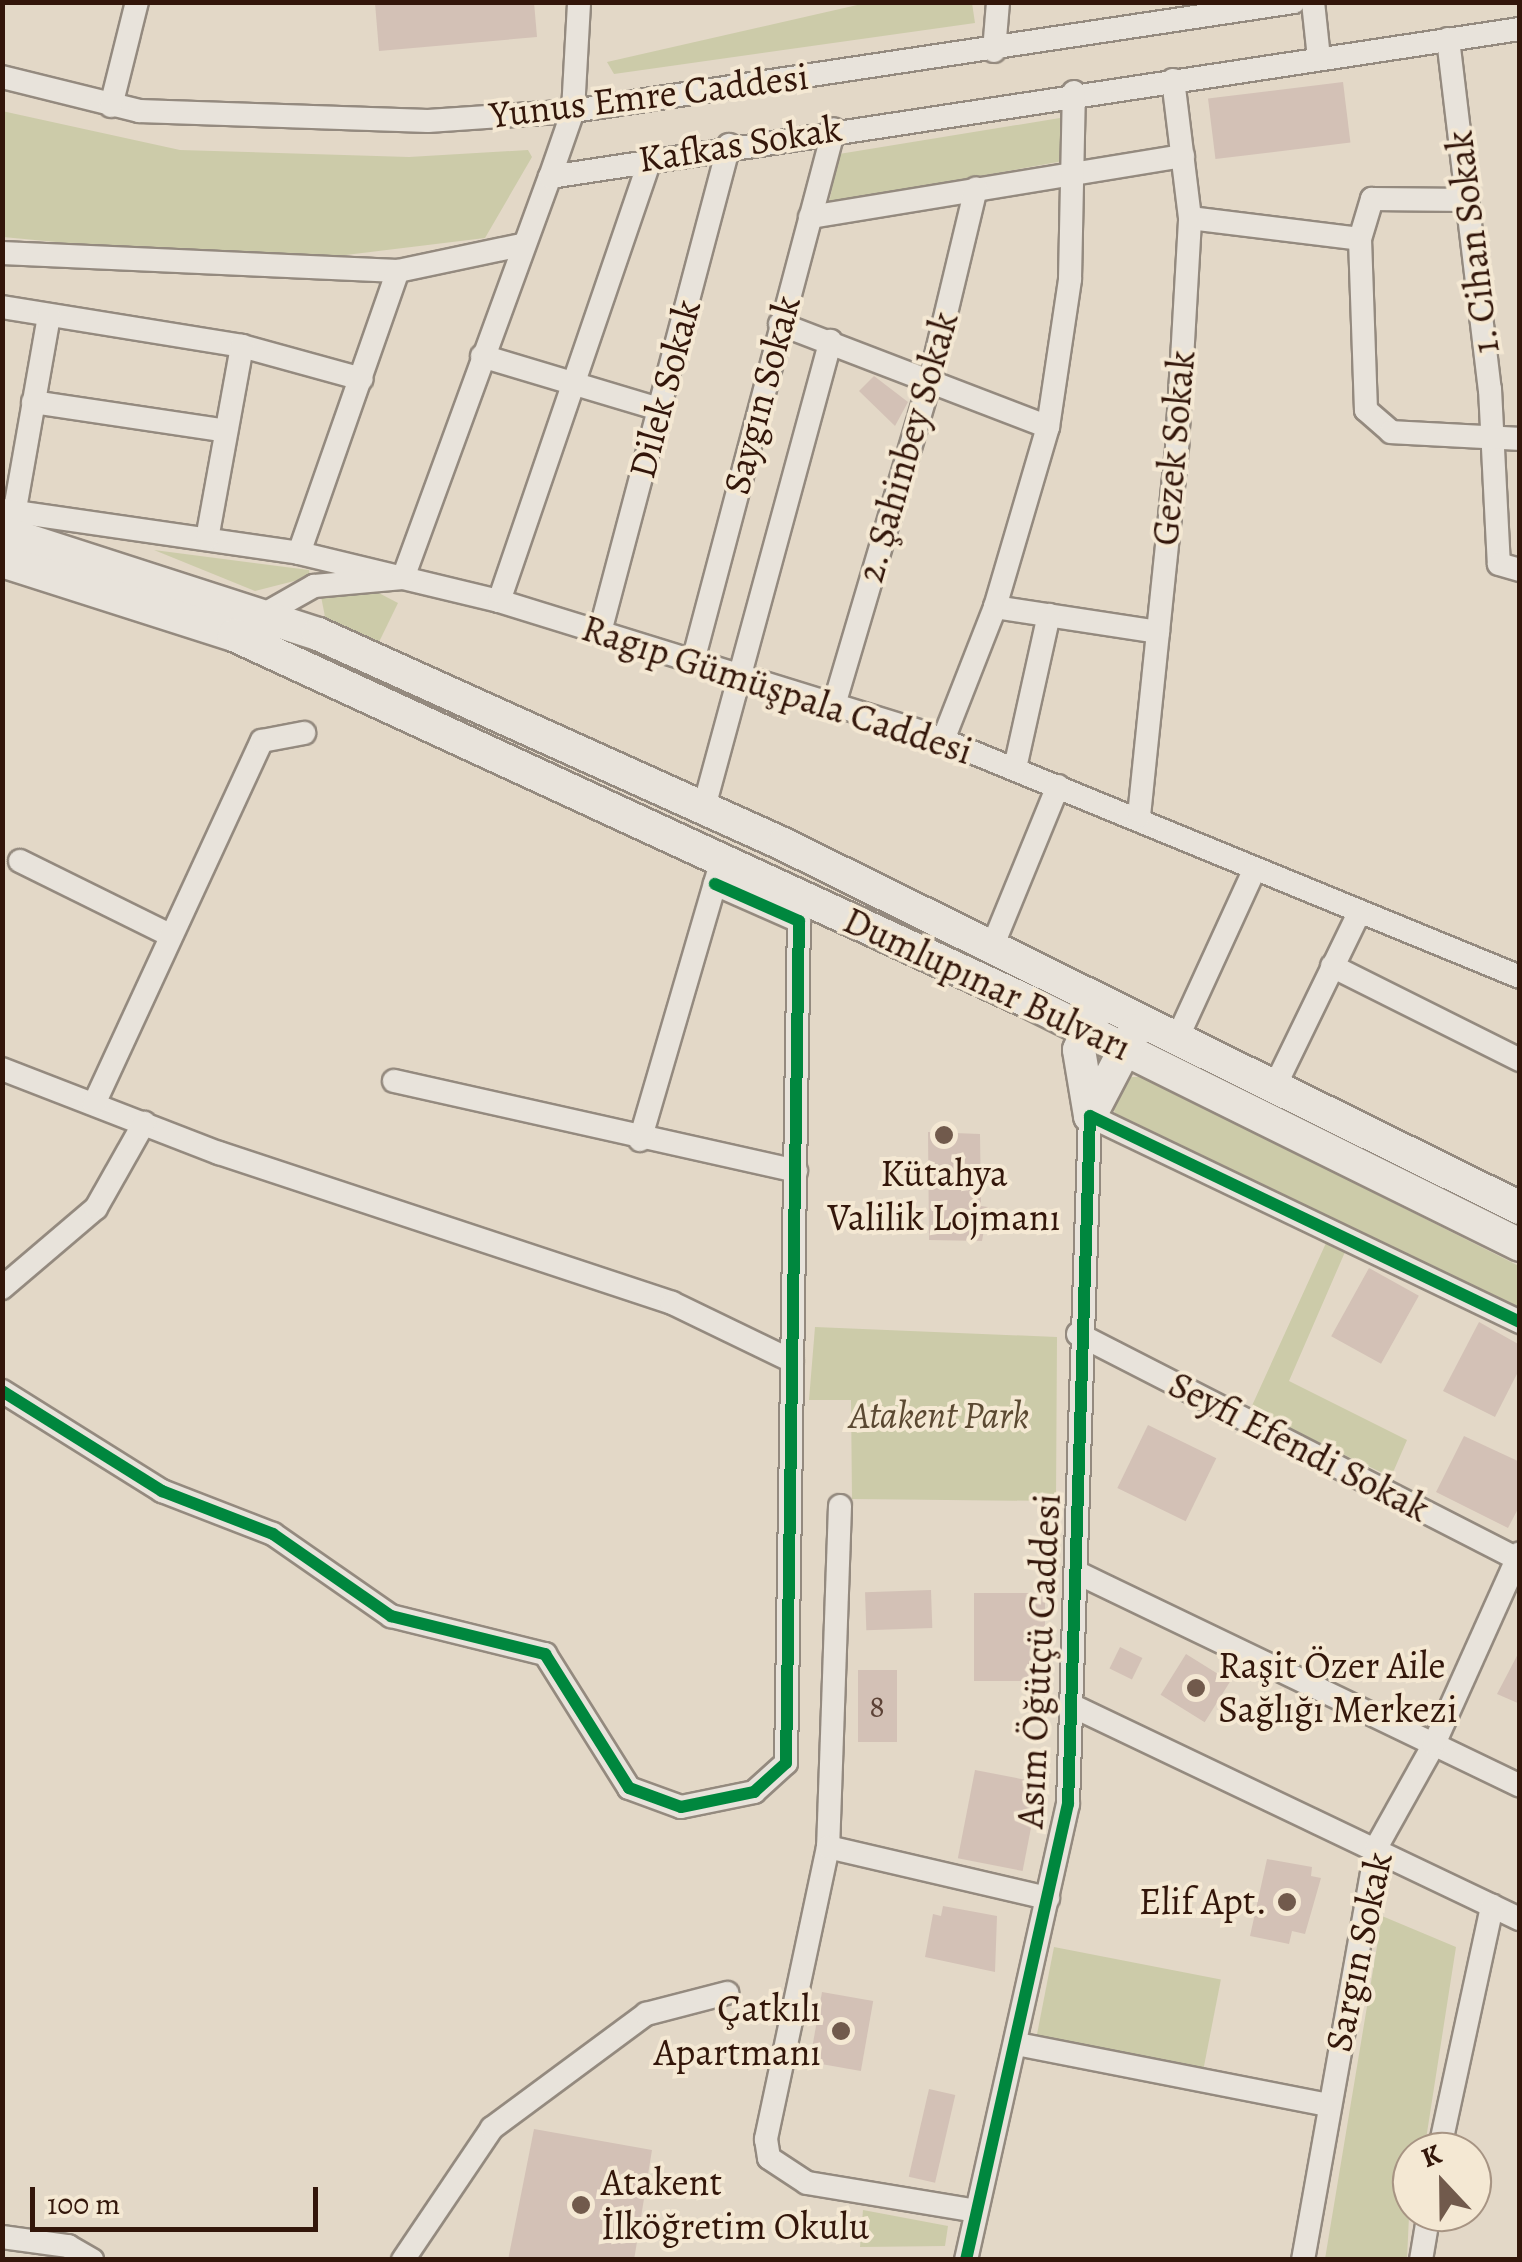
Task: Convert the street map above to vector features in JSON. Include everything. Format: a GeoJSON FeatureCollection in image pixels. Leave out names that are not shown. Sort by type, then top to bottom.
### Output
{"type":"FeatureCollection","features":[{"type":"Feature","properties":{"kind":"main road","name":"Dumlupınar Bulvarı"},"geometry":{"type":"LineString","coordinates":[[6,517],[268,612],[704,807],[992,947],[1093,1017]]}},
{"type":"Feature","properties":{"kind":"main road","name":"Dumlupınar Bulvarı"},"geometry":{"type":"LineString","coordinates":[[2,561],[234,635],[718,873],[1133,1035],[1520,1245]]}},
{"type":"Feature","properties":{"kind":"main road"},"geometry":{"type":"LineString","coordinates":[[1090,1116],[1079,1050],[1093,1017]]}},
{"type":"Feature","properties":{"kind":"main road","name":"Dumlupınar Bulvarı"},"geometry":{"type":"LineString","coordinates":[[1133,1035],[1176,1041],[1276,1086],[1519,1208]]}},
{"type":"Feature","properties":{"kind":"main road"},"geometry":{"type":"LineString","coordinates":[[1090,1116],[1133,1035]]}},
{"type":"Feature","properties":{"kind":"street"},"geometry":{"type":"LineString","coordinates":[[111,106],[137,2]]}},
{"type":"Feature","properties":{"kind":"street"},"geometry":{"type":"LineString","coordinates":[[268,612],[314,586],[403,578],[573,111],[579,2]]}},
{"type":"Feature","properties":{"kind":"street"},"geometry":{"type":"LineString","coordinates":[[994,50],[998,2]]}},
{"type":"Feature","properties":{"kind":"street","name":"Yunus Emre Caddesi"},"geometry":{"type":"LineString","coordinates":[[2,77],[111,106],[330,123],[573,111],[1294,2]]}},
{"type":"Feature","properties":{"kind":"street"},"geometry":{"type":"LineString","coordinates":[[1313,2],[1319,58]]}},
{"type":"Feature","properties":{"kind":"street","name":"Kafkas Sokak"},"geometry":{"type":"LineString","coordinates":[[550,176],[1074,92],[1520,28]]}},
{"type":"Feature","properties":{"kind":"street","name":"1. Cihan Sokak"},"geometry":{"type":"LineString","coordinates":[[1448,39],[1468,200],[1490,440],[1509,567]]}},
{"type":"Feature","properties":{"kind":"street","name":"Gezek Sokak"},"geometry":{"type":"LineString","coordinates":[[1139,816],[1158,632],[1190,218],[1173,80]]}},
{"type":"Feature","properties":{"kind":"street"},"geometry":{"type":"LineString","coordinates":[[943,740],[996,607],[1048,428],[1070,279],[1074,92]]}},
{"type":"Feature","properties":{"kind":"street","name":"Saygın Sokak"},"geometry":{"type":"LineString","coordinates":[[693,661],[834,129]]}},
{"type":"Feature","properties":{"kind":"street","name":"Dilek Sokak"},"geometry":{"type":"LineString","coordinates":[[600,632],[730,145]]}},
{"type":"Feature","properties":{"kind":"street"},"geometry":{"type":"LineString","coordinates":[[810,216],[1183,156]]}},
{"type":"Feature","properties":{"kind":"street"},"geometry":{"type":"LineString","coordinates":[[499,601],[651,158]]}},
{"type":"Feature","properties":{"kind":"street","name":"2. Şahinbey Sokak"},"geometry":{"type":"LineString","coordinates":[[834,705],[930,380],[976,188]]}},
{"type":"Feature","properties":{"kind":"street"},"geometry":{"type":"LineString","coordinates":[[1468,200],[1372,199],[1360,239],[1366,410],[1391,432],[1520,439]]}},
{"type":"Feature","properties":{"kind":"street"},"geometry":{"type":"LineString","coordinates":[[1190,218],[1360,239]]}},
{"type":"Feature","properties":{"kind":"street"},"geometry":{"type":"LineString","coordinates":[[2,253],[398,270],[521,246]]}},
{"type":"Feature","properties":{"kind":"street"},"geometry":{"type":"LineString","coordinates":[[300,554],[398,270]]}},
{"type":"Feature","properties":{"kind":"street"},"geometry":{"type":"LineString","coordinates":[[2,308],[242,346],[362,379]]}},
{"type":"Feature","properties":{"kind":"street"},"geometry":{"type":"LineString","coordinates":[[6,517],[34,402],[49,316]]}},
{"type":"Feature","properties":{"kind":"street"},"geometry":{"type":"LineString","coordinates":[[780,324],[1048,428]]}},
{"type":"Feature","properties":{"kind":"street"},"geometry":{"type":"LineString","coordinates":[[704,807],[831,341]]}},
{"type":"Feature","properties":{"kind":"street"},"geometry":{"type":"LineString","coordinates":[[206,539],[242,346]]}},
{"type":"Feature","properties":{"kind":"street"},"geometry":{"type":"LineString","coordinates":[[482,356],[659,410]]}},
{"type":"Feature","properties":{"kind":"street"},"geometry":{"type":"LineString","coordinates":[[34,402],[226,430]]}},
{"type":"Feature","properties":{"kind":"street","name":"Ragıp Gümüşpala Caddesi"},"geometry":{"type":"LineString","coordinates":[[6,517],[206,539],[300,554],[499,601],[943,740],[1139,816],[1254,871],[1520,978]]}},
{"type":"Feature","properties":{"kind":"street"},"geometry":{"type":"LineString","coordinates":[[996,607],[1158,632]]}},
{"type":"Feature","properties":{"kind":"street"},"geometry":{"type":"LineString","coordinates":[[1015,768],[1049,615]]}},
{"type":"Feature","properties":{"kind":"street"},"geometry":{"type":"LineString","coordinates":[[94,1104],[262,740],[304,733]]}},
{"type":"Feature","properties":{"kind":"street"},"geometry":{"type":"LineString","coordinates":[[992,947],[1058,786]]}},
{"type":"Feature","properties":{"kind":"street"},"geometry":{"type":"LineString","coordinates":[[20,861],[170,935]]}},
{"type":"Feature","properties":{"kind":"street"},"geometry":{"type":"LineString","coordinates":[[1176,1041],[1254,871]]}},
{"type":"Feature","properties":{"kind":"street"},"geometry":{"type":"LineString","coordinates":[[2,1391],[162,1492],[273,1534],[391,1616],[545,1654],[629,1788],[681,1807],[754,1792],[786,1763],[799,921],[718,873],[640,1140]]}},
{"type":"Feature","properties":{"kind":"street"},"geometry":{"type":"LineString","coordinates":[[1276,1086],[1359,913]]}},
{"type":"Feature","properties":{"kind":"street"},"geometry":{"type":"LineString","coordinates":[[1332,966],[1520,1060]]}},
{"type":"Feature","properties":{"kind":"street"},"geometry":{"type":"LineString","coordinates":[[2,1069],[144,1123],[672,1303],[792,1361]]}},
{"type":"Feature","properties":{"kind":"street"},"geometry":{"type":"LineString","coordinates":[[394,1082],[640,1140],[796,1170]]}},
{"type":"Feature","properties":{"kind":"street"},"geometry":{"type":"LineString","coordinates":[[1090,1116],[1520,1322]]}},
{"type":"Feature","properties":{"kind":"street","name":"Asım Öğütçü Caddesi"},"geometry":{"type":"LineString","coordinates":[[966,2260],[1068,1804],[1080,1574],[1078,1334],[1090,1116]]}},
{"type":"Feature","properties":{"kind":"street"},"geometry":{"type":"LineString","coordinates":[[2,1288],[96,1208],[144,1123]]}},
{"type":"Feature","properties":{"kind":"street","name":"Seyfi Efendi Sokak"},"geometry":{"type":"LineString","coordinates":[[1078,1334],[1519,1558]]}},
{"type":"Feature","properties":{"kind":"street"},"geometry":{"type":"LineString","coordinates":[[840,1506],[828,1847],[766,2139],[770,2158],[807,2183],[976,2210]]}},
{"type":"Feature","properties":{"kind":"street","name":"Sargın Sokak"},"geometry":{"type":"LineString","coordinates":[[1303,2260],[1378,1846],[1434,1744],[1519,1558]]}},
{"type":"Feature","properties":{"kind":"street"},"geometry":{"type":"LineString","coordinates":[[1080,1574],[1520,1786]]}},
{"type":"Feature","properties":{"kind":"street"},"geometry":{"type":"LineString","coordinates":[[1074,1707],[1378,1846],[1520,1919]]}},
{"type":"Feature","properties":{"kind":"street"},"geometry":{"type":"LineString","coordinates":[[828,1847],[1048,1898]]}},
{"type":"Feature","properties":{"kind":"street"},"geometry":{"type":"LineString","coordinates":[[1443,2132],[1492,1906]]}},
{"type":"Feature","properties":{"kind":"street"},"geometry":{"type":"LineString","coordinates":[[403,2260],[492,2128],[646,2014],[727,1993]]}},
{"type":"Feature","properties":{"kind":"street"},"geometry":{"type":"LineString","coordinates":[[1017,2044],[1328,2106]]}},
{"type":"Feature","properties":{"kind":"street"},"geometry":{"type":"LineString","coordinates":[[1421,2260],[1426,2232]]}},
{"type":"Feature","properties":{"kind":"street"},"geometry":{"type":"LineString","coordinates":[[2,2237],[68,2246],[92,2260]]}},
{"type":"Feature","properties":{"kind":"green space"},"geometry":{"type":"Polygon","coordinates":[[[866,3],[972,3],[975,23],[614,74],[607,62],[866,3]]]}},
{"type":"Feature","properties":{"kind":"green space"},"geometry":{"type":"Polygon","coordinates":[[[2,111],[180,150],[409,157],[528,150],[532,157],[485,238],[313,259],[109,247],[3,237],[2,111]]]}},
{"type":"Feature","properties":{"kind":"green space"},"geometry":{"type":"Polygon","coordinates":[[[1072,116],[1069,160],[829,203],[839,154],[1072,116]]]}},
{"type":"Feature","properties":{"kind":"green space"},"geometry":{"type":"Polygon","coordinates":[[[154,550],[309,570],[310,577],[255,591],[154,550]]]}},
{"type":"Feature","properties":{"kind":"green space"},"geometry":{"type":"Polygon","coordinates":[[[373,590],[398,603],[379,642],[326,622],[320,591],[373,590]]]}},
{"type":"Feature","properties":{"kind":"green space"},"geometry":{"type":"Polygon","coordinates":[[[1128,1077],[1143,1077],[1519,1266],[1519,1320],[1118,1126],[1111,1098],[1128,1077]]]}},
{"type":"Feature","properties":{"kind":"green space"},"geometry":{"type":"Polygon","coordinates":[[[1326,1243],[1345,1252],[1289,1381],[1407,1440],[1391,1477],[1250,1410],[1326,1243]]]}},
{"type":"Feature","properties":{"kind":"green space","name":"Atakent Park"},"geometry":{"type":"Polygon","coordinates":[[[815,1327],[1057,1337],[1056,1501],[852,1499],[851,1400],[809,1400],[815,1327]]]}},
{"type":"Feature","properties":{"kind":"green space"},"geometry":{"type":"Polygon","coordinates":[[[1382,1916],[1456,1947],[1427,2132],[1392,2132],[1392,2232],[1408,2232],[1407,2259],[1325,2259],[1382,1916]]]}},
{"type":"Feature","properties":{"kind":"green space"},"geometry":{"type":"Polygon","coordinates":[[[1054,1947],[1221,1979],[1204,2068],[1037,2035],[1054,1947]]]}},
{"type":"Feature","properties":{"kind":"green space"},"geometry":{"type":"Polygon","coordinates":[[[863,2210],[948,2226],[945,2246],[860,2247],[863,2210]]]}},
{"type":"Feature","properties":{"kind":"building"},"geometry":{"type":"Polygon","coordinates":[[[534,2],[537,37],[379,51],[375,3],[534,2]]]}},
{"type":"Feature","properties":{"kind":"building"},"geometry":{"type":"Polygon","coordinates":[[[1343,82],[1350,143],[1215,159],[1208,99],[1343,82]]]}},
{"type":"Feature","properties":{"kind":"building"},"geometry":{"type":"Polygon","coordinates":[[[874,376],[908,402],[895,426],[859,391],[874,376]]]}},
{"type":"Feature","properties":{"kind":"building","name":"Kütahya Valilik Lojmanı"},"geometry":{"type":"Polygon","coordinates":[[[928,1132],[980,1134],[981,1206],[988,1207],[982,1241],[929,1240],[928,1132]]]}},
{"type":"Feature","properties":{"kind":"building"},"geometry":{"type":"Polygon","coordinates":[[[1369,1268],[1419,1296],[1381,1364],[1331,1336],[1369,1268]]]}},
{"type":"Feature","properties":{"kind":"building"},"geometry":{"type":"Polygon","coordinates":[[[1479,1322],[1520,1345],[1520,1368],[1495,1417],[1443,1391],[1479,1322]]]}},
{"type":"Feature","properties":{"kind":"building"},"geometry":{"type":"Polygon","coordinates":[[[1148,1425],[1216,1458],[1186,1521],[1117,1488],[1148,1425]]]}},
{"type":"Feature","properties":{"kind":"building"},"geometry":{"type":"Polygon","coordinates":[[[1464,1436],[1520,1462],[1520,1505],[1508,1528],[1436,1492],[1464,1436]]]}},
{"type":"Feature","properties":{"kind":"building"},"geometry":{"type":"Polygon","coordinates":[[[931,1590],[932,1628],[866,1630],[865,1592],[931,1590]]]}},
{"type":"Feature","properties":{"kind":"building"},"geometry":{"type":"Polygon","coordinates":[[[974,1593],[1045,1593],[1045,1681],[974,1681],[974,1593]]]}},
{"type":"Feature","properties":{"kind":"building"},"geometry":{"type":"Polygon","coordinates":[[[1120,1647],[1142,1658],[1132,1680],[1109,1669],[1120,1647]]]}},
{"type":"Feature","properties":{"kind":"building"},"geometry":{"type":"Polygon","coordinates":[[[1520,1650],[1520,1704],[1497,1694],[1520,1650]]]}},
{"type":"Feature","properties":{"kind":"building","name":"Raşit Özer Aile Sağlığı Merkezi"},"geometry":{"type":"Polygon","coordinates":[[[1186,1654],[1230,1682],[1205,1722],[1161,1695],[1186,1654]]]}},
{"type":"Feature","properties":{"kind":"building"},"geometry":{"type":"Polygon","coordinates":[[[858,1670],[897,1670],[897,1742],[858,1742],[858,1670]]]}},
{"type":"Feature","properties":{"kind":"building"},"geometry":{"type":"Polygon","coordinates":[[[975,1770],[1040,1783],[1023,1871],[958,1858],[975,1770]]]}},
{"type":"Feature","properties":{"kind":"building","name":"Elif Apt."},"geometry":{"type":"Polygon","coordinates":[[[1267,1859],[1312,1867],[1311,1876],[1321,1878],[1305,1934],[1292,1931],[1289,1944],[1250,1936],[1267,1859]]]}},
{"type":"Feature","properties":{"kind":"building"},"geometry":{"type":"Polygon","coordinates":[[[943,1906],[997,1916],[995,1972],[925,1957],[933,1914],[941,1916],[943,1906]]]}},
{"type":"Feature","properties":{"kind":"building","name":"Çatkılı Apartmanı"},"geometry":{"type":"Polygon","coordinates":[[[822,1992],[873,2001],[861,2071],[810,2062],[822,1992]]]}},
{"type":"Feature","properties":{"kind":"building"},"geometry":{"type":"Polygon","coordinates":[[[929,2089],[955,2095],[935,2183],[909,2177],[929,2089]]]}},
{"type":"Feature","properties":{"kind":"building","name":"Atakent İlköğretim Okulu"},"geometry":{"type":"Polygon","coordinates":[[[534,2129],[652,2150],[634,2260],[508,2260],[534,2129]]]}},
{"type":"Feature","properties":{"kind":"cycle path"},"geometry":{"type":"LineString","coordinates":[[2,1391],[162,1491],[273,1534],[391,1616],[545,1654],[629,1788],[681,1807],[754,1792],[786,1763],[799,921],[715,884]]}},
{"type":"Feature","properties":{"kind":"cycle path"},"geometry":{"type":"LineString","coordinates":[[966,2260],[1068,1804],[1090,1116],[1520,1322]]}},
{"type":"Feature","properties":{"kind":"place","name":"Kütahya Valilik Lojmanı"},"geometry":{"type":"Point","coordinates":[944,1135]}},
{"type":"Feature","properties":{"kind":"place","name":"Raşit Özer Aile Sağlığı Merkezi"},"geometry":{"type":"Point","coordinates":[1196,1688]}},
{"type":"Feature","properties":{"kind":"place","name":"Elif Apt."},"geometry":{"type":"Point","coordinates":[1287,1902]}},
{"type":"Feature","properties":{"kind":"place","name":"Çatkılı Apartmanı"},"geometry":{"type":"Point","coordinates":[841,2031]}},
{"type":"Feature","properties":{"kind":"place","name":"Atakent İlköğretim Okulu"},"geometry":{"type":"Point","coordinates":[581,2205]}}]}
